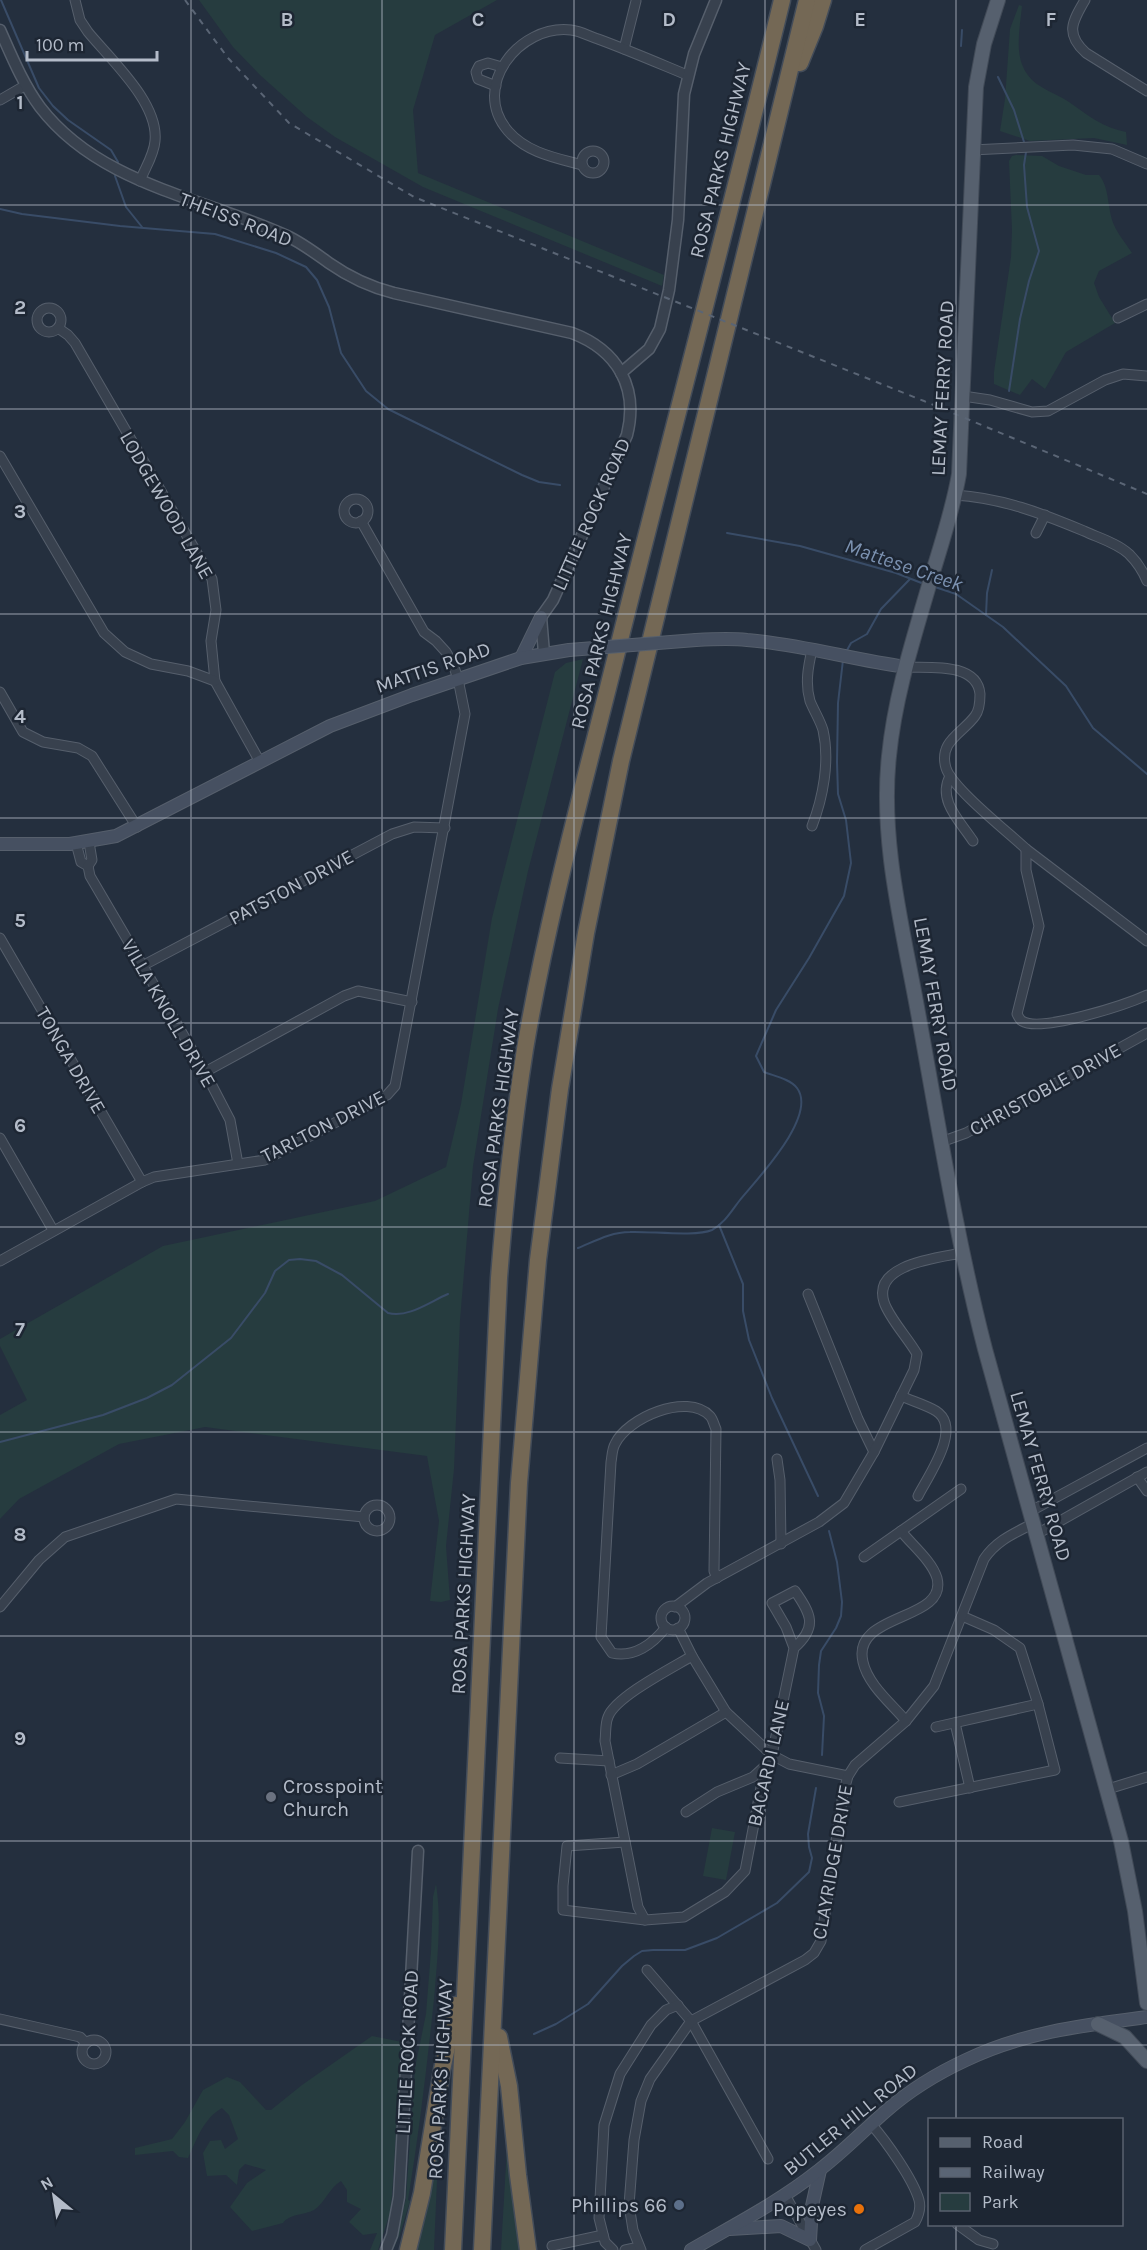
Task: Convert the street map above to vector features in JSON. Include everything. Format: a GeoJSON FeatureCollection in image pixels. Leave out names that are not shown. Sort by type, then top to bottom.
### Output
{"type":"FeatureCollection","features":[{"type":"Feature","properties":{"kind":"highway","name":"ROSA PARKS HIGHWAY"},"geometry":{"type":"LineString","coordinates":[[453,2250],[499,1278],[512,1145],[525,1050],[543,956],[568,850],[782,0]]}},
{"type":"Feature","properties":{"kind":"highway"},"geometry":{"type":"LineString","coordinates":[[482,2250],[524,1403],[538,1260],[560,1089],[586,933],[621,761],[807,0]]}},
{"type":"Feature","properties":{"kind":"highway"},"geometry":{"type":"LineString","coordinates":[[779,114],[816,26],[823,0]]}},
{"type":"Feature","properties":{"kind":"highway"},"geometry":{"type":"LineString","coordinates":[[408,2250],[422,2193],[442,2070],[467,1957]]}},
{"type":"Feature","properties":{"kind":"highway"},"geometry":{"type":"LineString","coordinates":[[494,2015],[510,2086],[528,2250]]}},
{"type":"Feature","properties":{"kind":"main road","name":"LEMAY FERRY ROAD"},"geometry":{"type":"LineString","coordinates":[[998,0],[976,87],[961,459],[955,495],[906,667],[894,718],[889,756],[888,826],[895,881],[962,1252],[985,1349],[1108,1789],[1135,1911],[1147,2003]]}},
{"type":"Feature","properties":{"kind":"main road"},"geometry":{"type":"LineString","coordinates":[[521,658],[541,617]]}},
{"type":"Feature","properties":{"kind":"main road","name":"MATTIS ROAD"},"geometry":{"type":"LineString","coordinates":[[0,844],[82,842],[106,839],[137,827],[260,762],[358,714],[521,658],[544,653],[696,640],[746,640],[906,667]]}},
{"type":"Feature","properties":{"kind":"main road","name":"BUTLER HILL ROAD"},"geometry":{"type":"LineString","coordinates":[[691,2250],[785,2195],[820,2170],[915,2089],[968,2059],[1037,2034],[1147,2018]]}},
{"type":"Feature","properties":{"kind":"main road"},"geometry":{"type":"LineString","coordinates":[[1098,2024],[1125,2037],[1147,2061]]}},
{"type":"Feature","properties":{"kind":"main road"},"geometry":{"type":"LineString","coordinates":[[813,2245],[812,2206],[820,2170]]}},
{"type":"Feature","properties":{"kind":"main road"},"geometry":{"type":"LineString","coordinates":[[726,2230],[781,2226],[813,2245]]}},
{"type":"Feature","properties":{"kind":"street"},"geometry":{"type":"LineString","coordinates":[[75,0],[80,20],[88,32],[148,106],[155,134],[155,144],[140,181]]}},
{"type":"Feature","properties":{"kind":"street"},"geometry":{"type":"LineString","coordinates":[[624,49],[638,0]]}},
{"type":"Feature","properties":{"kind":"street"},"geometry":{"type":"LineString","coordinates":[[621,373],[650,349],[660,330],[669,290],[678,220],[682,112],[687,75],[716,0]]}},
{"type":"Feature","properties":{"kind":"street"},"geometry":{"type":"LineString","coordinates":[[1085,0],[1071,28],[1078,46],[1147,91]]}},
{"type":"Feature","properties":{"kind":"street","name":"THEISS ROAD"},"geometry":{"type":"LineString","coordinates":[[0,30],[26,85],[40,107],[77,143],[116,168],[140,181],[180,197],[285,235],[341,271],[377,289],[554,328],[586,338],[604,350],[621,373]]}},
{"type":"Feature","properties":{"kind":"street"},"geometry":{"type":"LineString","coordinates":[[582,165],[541,154],[508,132],[494,104],[496,86],[502,67],[512,53],[526,42],[550,31],[572,30],[687,75]]}},
{"type":"Feature","properties":{"kind":"street"},"geometry":{"type":"LineString","coordinates":[[496,86],[478,79],[476,72],[479,66],[488,63],[502,67]]}},
{"type":"Feature","properties":{"kind":"street"},"geometry":{"type":"LineString","coordinates":[[0,100],[26,85]]}},
{"type":"Feature","properties":{"kind":"street"},"geometry":{"type":"LineString","coordinates":[[972,150],[1073,145],[1112,149],[1147,164]]}},
{"type":"Feature","properties":{"kind":"street"},"geometry":{"type":"LineString","coordinates":[[1118,318],[1147,304]]}},
{"type":"Feature","properties":{"kind":"street","name":"LODGEWOOD LANE"},"geometry":{"type":"LineString","coordinates":[[58,328],[75,343],[212,579],[216,610],[211,641],[215,681],[260,762]]}},
{"type":"Feature","properties":{"kind":"street","name":"LITTLE ROCK ROAD"},"geometry":{"type":"LineString","coordinates":[[541,617],[553,600],[627,435],[631,404],[621,373]]}},
{"type":"Feature","properties":{"kind":"street"},"geometry":{"type":"LineString","coordinates":[[963,396],[990,400],[1032,412],[1048,411],[1105,380],[1123,374],[1147,376]]}},
{"type":"Feature","properties":{"kind":"street"},"geometry":{"type":"LineString","coordinates":[[0,456],[104,633],[125,652],[151,664],[188,671],[215,681]]}},
{"type":"Feature","properties":{"kind":"street"},"geometry":{"type":"LineString","coordinates":[[955,495],[977,496],[1008,502],[1045,515],[1122,549],[1139,565],[1146,576]]}},
{"type":"Feature","properties":{"kind":"street"},"geometry":{"type":"LineString","coordinates":[[1036,533],[1045,515]]}},
{"type":"Feature","properties":{"kind":"street","name":"TARLTON DRIVE"},"geometry":{"type":"LineString","coordinates":[[0,1261],[142,1182],[154,1177],[265,1160],[392,1091],[398,1077],[465,714],[458,679],[446,652],[424,632],[361,521]]}},
{"type":"Feature","properties":{"kind":"street"},"geometry":{"type":"LineString","coordinates":[[541,617],[544,653]]}},
{"type":"Feature","properties":{"kind":"street"},"geometry":{"type":"LineString","coordinates":[[812,650],[807,672],[808,692],[820,721],[825,746],[819,805],[812,826]]}},
{"type":"Feature","properties":{"kind":"street"},"geometry":{"type":"LineString","coordinates":[[906,667],[967,673],[979,688],[980,698],[977,714],[950,740],[945,758],[946,768],[953,783],[1026,849],[1147,941]]}},
{"type":"Feature","properties":{"kind":"street"},"geometry":{"type":"LineString","coordinates":[[0,692],[23,732],[43,742],[78,748],[92,756],[137,827]]}},
{"type":"Feature","properties":{"kind":"street"},"geometry":{"type":"LineString","coordinates":[[950,776],[945,786],[946,799],[973,841]]}},
{"type":"Feature","properties":{"kind":"street","name":"PATSTON DRIVE"},"geometry":{"type":"LineString","coordinates":[[142,966],[392,834],[414,827],[445,828]]}},
{"type":"Feature","properties":{"kind":"street","name":"VILLA KNOLL DRIVE"},"geometry":{"type":"LineString","coordinates":[[82,842],[92,860],[87,866],[90,876],[205,1072],[230,1120],[238,1164]]}},
{"type":"Feature","properties":{"kind":"street"},"geometry":{"type":"LineString","coordinates":[[1026,849],[1026,870],[1039,926],[1017,1014],[1020,1019],[1024,1022],[1037,1023],[1091,1015],[1147,995]]}},
{"type":"Feature","properties":{"kind":"street","name":"TONGA DRIVE"},"geometry":{"type":"LineString","coordinates":[[2,944],[142,1182]]}},
{"type":"Feature","properties":{"kind":"street"},"geometry":{"type":"LineString","coordinates":[[205,1072],[344,996],[358,992],[412,1002]]}},
{"type":"Feature","properties":{"kind":"street","name":"CHRISTOBLE DRIVE"},"geometry":{"type":"LineString","coordinates":[[941,1142],[966,1134],[1147,1033]]}},
{"type":"Feature","properties":{"kind":"street"},"geometry":{"type":"LineString","coordinates":[[0,1138],[53,1230]]}},
{"type":"Feature","properties":{"kind":"street"},"geometry":{"type":"LineString","coordinates":[[675,1607],[717,1578],[831,1514],[844,1503],[874,1452],[914,1370],[917,1354],[883,1300],[884,1286],[894,1273],[907,1265],[962,1252]]}},
{"type":"Feature","properties":{"kind":"street"},"geometry":{"type":"LineString","coordinates":[[808,1294],[858,1419],[874,1452]]}},
{"type":"Feature","properties":{"kind":"street"},"geometry":{"type":"LineString","coordinates":[[901,1396],[938,1412],[947,1425],[946,1440],[918,1496]]}},
{"type":"Feature","properties":{"kind":"street"},"geometry":{"type":"LineString","coordinates":[[666,1627],[658,1637],[624,1656],[612,1653],[601,1637],[610,1462],[615,1443],[627,1428],[659,1410],[694,1407],[711,1417],[716,1429],[714,1571],[717,1578]]}},
{"type":"Feature","properties":{"kind":"street"},"geometry":{"type":"LineString","coordinates":[[1034,1523],[1147,1448]]}},
{"type":"Feature","properties":{"kind":"street"},"geometry":{"type":"LineString","coordinates":[[777,1459],[780,1480],[780,1544]]}},
{"type":"Feature","properties":{"kind":"street"},"geometry":{"type":"LineString","coordinates":[[1034,1523],[1147,1472]]}},
{"type":"Feature","properties":{"kind":"street"},"geometry":{"type":"LineString","coordinates":[[1137,1477],[1147,1491]]}},
{"type":"Feature","properties":{"kind":"street"},"geometry":{"type":"LineString","coordinates":[[864,1557],[961,1489]]}},
{"type":"Feature","properties":{"kind":"street"},"geometry":{"type":"LineString","coordinates":[[0,1607],[39,1560],[65,1537],[176,1499],[364,1517]]}},
{"type":"Feature","properties":{"kind":"street","name":"CLAYRIDGE DRIVE"},"geometry":{"type":"LineString","coordinates":[[625,2250],[640,2249],[633,2230],[629,2205],[632,2151],[641,2101],[650,2079],[691,2021],[805,1960],[817,1947],[821,1941],[843,1794],[848,1776],[866,1754],[906,1720],[934,1686],[984,1558],[998,1542],[1034,1523]]}},
{"type":"Feature","properties":{"kind":"street"},"geometry":{"type":"LineString","coordinates":[[901,1532],[936,1576],[938,1584],[934,1597],[926,1605],[876,1631],[865,1643],[862,1655],[863,1663],[872,1680],[906,1720]]}},
{"type":"Feature","properties":{"kind":"street","name":"BACARDI LANE"},"geometry":{"type":"LineString","coordinates":[[645,1920],[684,1917],[725,1892],[745,1871],[765,1766],[771,1755],[794,1648],[786,1627],[772,1603],[795,1591],[810,1617],[809,1628],[802,1641],[794,1648]]}},
{"type":"Feature","properties":{"kind":"street"},"geometry":{"type":"LineString","coordinates":[[669,1607],[675,1607],[680,1609],[684,1616],[684,1623],[671,1630],[661,1620],[663,1612],[669,1607]]}},
{"type":"Feature","properties":{"kind":"street"},"geometry":{"type":"LineString","coordinates":[[899,1802],[1055,1770],[1038,1704],[1020,1648],[994,1630],[962,1616]]}},
{"type":"Feature","properties":{"kind":"street"},"geometry":{"type":"LineString","coordinates":[[678,1628],[726,1712],[771,1755],[789,1764],[848,1776]]}},
{"type":"Feature","properties":{"kind":"street"},"geometry":{"type":"LineString","coordinates":[[645,1920],[638,1907],[611,1774],[605,1741],[608,1718],[613,1708],[635,1690],[692,1656]]}},
{"type":"Feature","properties":{"kind":"street"},"geometry":{"type":"LineString","coordinates":[[936,1727],[1038,1704]]}},
{"type":"Feature","properties":{"kind":"street"},"geometry":{"type":"LineString","coordinates":[[611,1774],[637,1764],[726,1712]]}},
{"type":"Feature","properties":{"kind":"street"},"geometry":{"type":"LineString","coordinates":[[955,1723],[970,1788]]}},
{"type":"Feature","properties":{"kind":"street"},"geometry":{"type":"LineString","coordinates":[[560,1758],[609,1761]]}},
{"type":"Feature","properties":{"kind":"street"},"geometry":{"type":"LineString","coordinates":[[686,1812],[717,1792],[753,1777],[765,1766]]}},
{"type":"Feature","properties":{"kind":"street"},"geometry":{"type":"LineString","coordinates":[[1108,1789],[1147,1777]]}},
{"type":"Feature","properties":{"kind":"street"},"geometry":{"type":"LineString","coordinates":[[625,1842],[567,1846],[563,1910],[645,1920]]}},
{"type":"Feature","properties":{"kind":"street","name":"LITTLE ROCK ROAD"},"geometry":{"type":"LineString","coordinates":[[386,2250],[392,2235],[399,2198],[418,1851]]}},
{"type":"Feature","properties":{"kind":"street"},"geometry":{"type":"LineString","coordinates":[[647,1970],[691,2021],[768,2159]]}},
{"type":"Feature","properties":{"kind":"street"},"geometry":{"type":"LineString","coordinates":[[613,2250],[605,2242],[599,2218],[604,2125],[620,2074],[651,2025],[666,2010],[678,2005]]}},
{"type":"Feature","properties":{"kind":"street"},"geometry":{"type":"LineString","coordinates":[[0,2019],[80,2037],[86,2043]]}},
{"type":"Feature","properties":{"kind":"street"},"geometry":{"type":"LineString","coordinates":[[865,2250],[915,2222],[919,2213],[919,2199],[893,2152],[872,2124]]}},
{"type":"Feature","properties":{"kind":"street"},"geometry":{"type":"LineString","coordinates":[[785,2195],[813,2245]]}},
{"type":"Feature","properties":{"kind":"street"},"geometry":{"type":"LineString","coordinates":[[919,2213],[928,2215]]}},
{"type":"Feature","properties":{"kind":"street"},"geometry":{"type":"LineString","coordinates":[[960,2226],[979,2240],[993,2244]]}},
{"type":"Feature","properties":{"kind":"street"},"geometry":{"type":"LineString","coordinates":[[552,2247],[603,2235]]}},
{"type":"Feature","properties":{"kind":"green space"},"geometry":{"type":"Polygon","coordinates":[[[199,0],[497,0],[435,35],[413,110],[418,173],[664,275],[662,286],[423,187],[335,137],[307,117],[260,75],[233,47],[199,0]]]}},
{"type":"Feature","properties":{"kind":"green space"},"geometry":{"type":"Polygon","coordinates":[[[1019,5],[1022,6],[1019,50],[1025,70],[1031,78],[1040,86],[1096,120],[1126,132],[1127,145],[1094,138],[1030,141],[1000,131],[1005,99],[1010,29],[1019,5]]]}},
{"type":"Feature","properties":{"kind":"green space"},"geometry":{"type":"Polygon","coordinates":[[[1012,156],[1042,156],[1059,166],[1086,175],[1099,175],[1107,192],[1114,225],[1132,253],[1099,271],[1094,283],[1099,297],[1115,323],[1066,352],[1045,389],[1032,379],[1020,395],[994,384],[1011,257],[1009,161],[1012,156]]]}},
{"type":"Feature","properties":{"kind":"green space"},"geometry":{"type":"Polygon","coordinates":[[[583,659],[528,871],[498,1009],[473,1166],[460,1320],[454,1469],[446,1546],[450,1600],[430,1601],[439,1521],[427,1456],[205,1427],[119,1444],[19,1499],[0,1519],[0,1415],[27,1400],[0,1346],[0,1339],[163,1246],[375,1201],[446,1167],[461,1104],[492,918],[555,672],[566,663],[583,659]]]}},
{"type":"Feature","properties":{"kind":"green space"},"geometry":{"type":"Polygon","coordinates":[[[712,1828],[735,1832],[726,1880],[703,1876],[712,1828]]]}},
{"type":"Feature","properties":{"kind":"green space"},"geometry":{"type":"Polygon","coordinates":[[[436,1884],[439,1913],[438,1942],[426,2074],[408,2200],[410,2201],[393,2250],[406,2198],[415,2068],[426,2014],[433,1897],[436,1884]]]}},
{"type":"Feature","properties":{"kind":"green space"},"geometry":{"type":"Polygon","coordinates":[[[372,2036],[402,2042],[391,2210],[378,2250],[370,2250],[377,2233],[363,2235],[349,2222],[361,2209],[347,2202],[347,2190],[341,2181],[314,2210],[293,2216],[283,2223],[252,2231],[230,2207],[247,2183],[266,2170],[245,2164],[239,2170],[237,2185],[226,2175],[207,2176],[203,2153],[210,2141],[221,2140],[225,2149],[238,2139],[229,2115],[222,2108],[205,2124],[188,2158],[179,2157],[173,2151],[135,2155],[135,2148],[172,2139],[185,2122],[203,2090],[227,2077],[240,2082],[266,2110],[271,2110],[302,2085],[372,2036]]]}},
{"type":"Feature","properties":{"kind":"green space"},"geometry":{"type":"Polygon","coordinates":[[[508,2130],[521,2250],[501,2250],[508,2130]]]}},
{"type":"Feature","properties":{"kind":"green space"},"geometry":{"type":"Polygon","coordinates":[[[439,2133],[434,2250],[414,2250],[439,2133]]]}},
{"type":"Feature","properties":{"kind":"waterway"},"geometry":{"type":"LineString","coordinates":[[1,0],[39,88],[68,120],[111,150],[118,162],[117,166]]}},
{"type":"Feature","properties":{"kind":"waterway"},"geometry":{"type":"LineString","coordinates":[[961,46],[962,30]]}},
{"type":"Feature","properties":{"kind":"waterway"},"geometry":{"type":"LineString","coordinates":[[998,77],[1014,110],[1024,142]]}},
{"type":"Feature","properties":{"kind":"waterway"},"geometry":{"type":"LineString","coordinates":[[1009,391],[1020,319],[1039,251],[1027,207],[1024,165],[1026,152]]}},
{"type":"Feature","properties":{"kind":"waterway"},"geometry":{"type":"LineString","coordinates":[[116,172],[115,176],[126,207],[142,227]]}},
{"type":"Feature","properties":{"kind":"waterway"},"geometry":{"type":"LineString","coordinates":[[0,209],[22,214],[120,226],[215,234],[276,253],[306,267],[317,280],[329,307],[341,353],[366,391],[388,409],[522,475],[539,482],[560,485]]}},
{"type":"Feature","properties":{"kind":"waterway","name":"Mattese Creek"},"geometry":{"type":"LineString","coordinates":[[727,533],[800,546],[896,573],[924,584]]}},
{"type":"Feature","properties":{"kind":"waterway"},"geometry":{"type":"LineString","coordinates":[[986,615],[987,593],[992,570]]}},
{"type":"Feature","properties":{"kind":"waterway"},"geometry":{"type":"LineString","coordinates":[[846,652],[851,643],[867,634],[881,609],[910,579]]}},
{"type":"Feature","properties":{"kind":"waterway","name":"Mattese Creek"},"geometry":{"type":"LineString","coordinates":[[935,587],[956,594],[1003,627],[1066,686],[1093,728],[1147,774]]}},
{"type":"Feature","properties":{"kind":"waterway"},"geometry":{"type":"LineString","coordinates":[[578,1248],[603,1237],[623,1232],[684,1233],[712,1230],[724,1221],[759,1178],[793,1130],[801,1100],[797,1088],[786,1080],[764,1072],[756,1056],[776,1010],[844,896],[851,863],[846,820],[838,794],[838,703],[843,660]]}},
{"type":"Feature","properties":{"kind":"waterway"},"geometry":{"type":"LineString","coordinates":[[719,1225],[743,1284],[743,1311],[749,1340],[772,1398],[818,1496]]}},
{"type":"Feature","properties":{"kind":"waterway"},"geometry":{"type":"LineString","coordinates":[[0,1442],[103,1415],[147,1398],[172,1385],[231,1338],[265,1293],[275,1271],[289,1260],[316,1261],[342,1275],[388,1313],[411,1311],[448,1294]]}},
{"type":"Feature","properties":{"kind":"waterway"},"geometry":{"type":"LineString","coordinates":[[822,1755],[824,1716],[818,1693],[819,1665],[821,1651],[841,1616],[842,1602],[837,1562],[829,1531]]}},
{"type":"Feature","properties":{"kind":"waterway"},"geometry":{"type":"LineString","coordinates":[[534,2034],[556,2024],[588,2004],[622,1966],[642,1951],[685,1950],[717,1938],[777,1903],[809,1872],[812,1858],[808,1834],[816,1788]]}},
{"type":"Feature","properties":{"kind":"railway"},"geometry":{"type":"LineString","coordinates":[[185,0],[228,58],[289,123],[414,197],[924,401],[1147,494]]}},
{"type":"Feature","properties":{"kind":"place","name":"Crosspoint Church"},"geometry":{"type":"Point","coordinates":[271,1797]}},
{"type":"Feature","properties":{"kind":"place","name":"Phillips 66"},"geometry":{"type":"Point","coordinates":[679,2205]}},
{"type":"Feature","properties":{"kind":"place","name":"Popeyes"},"geometry":{"type":"Point","coordinates":[859,2209]}}]}
